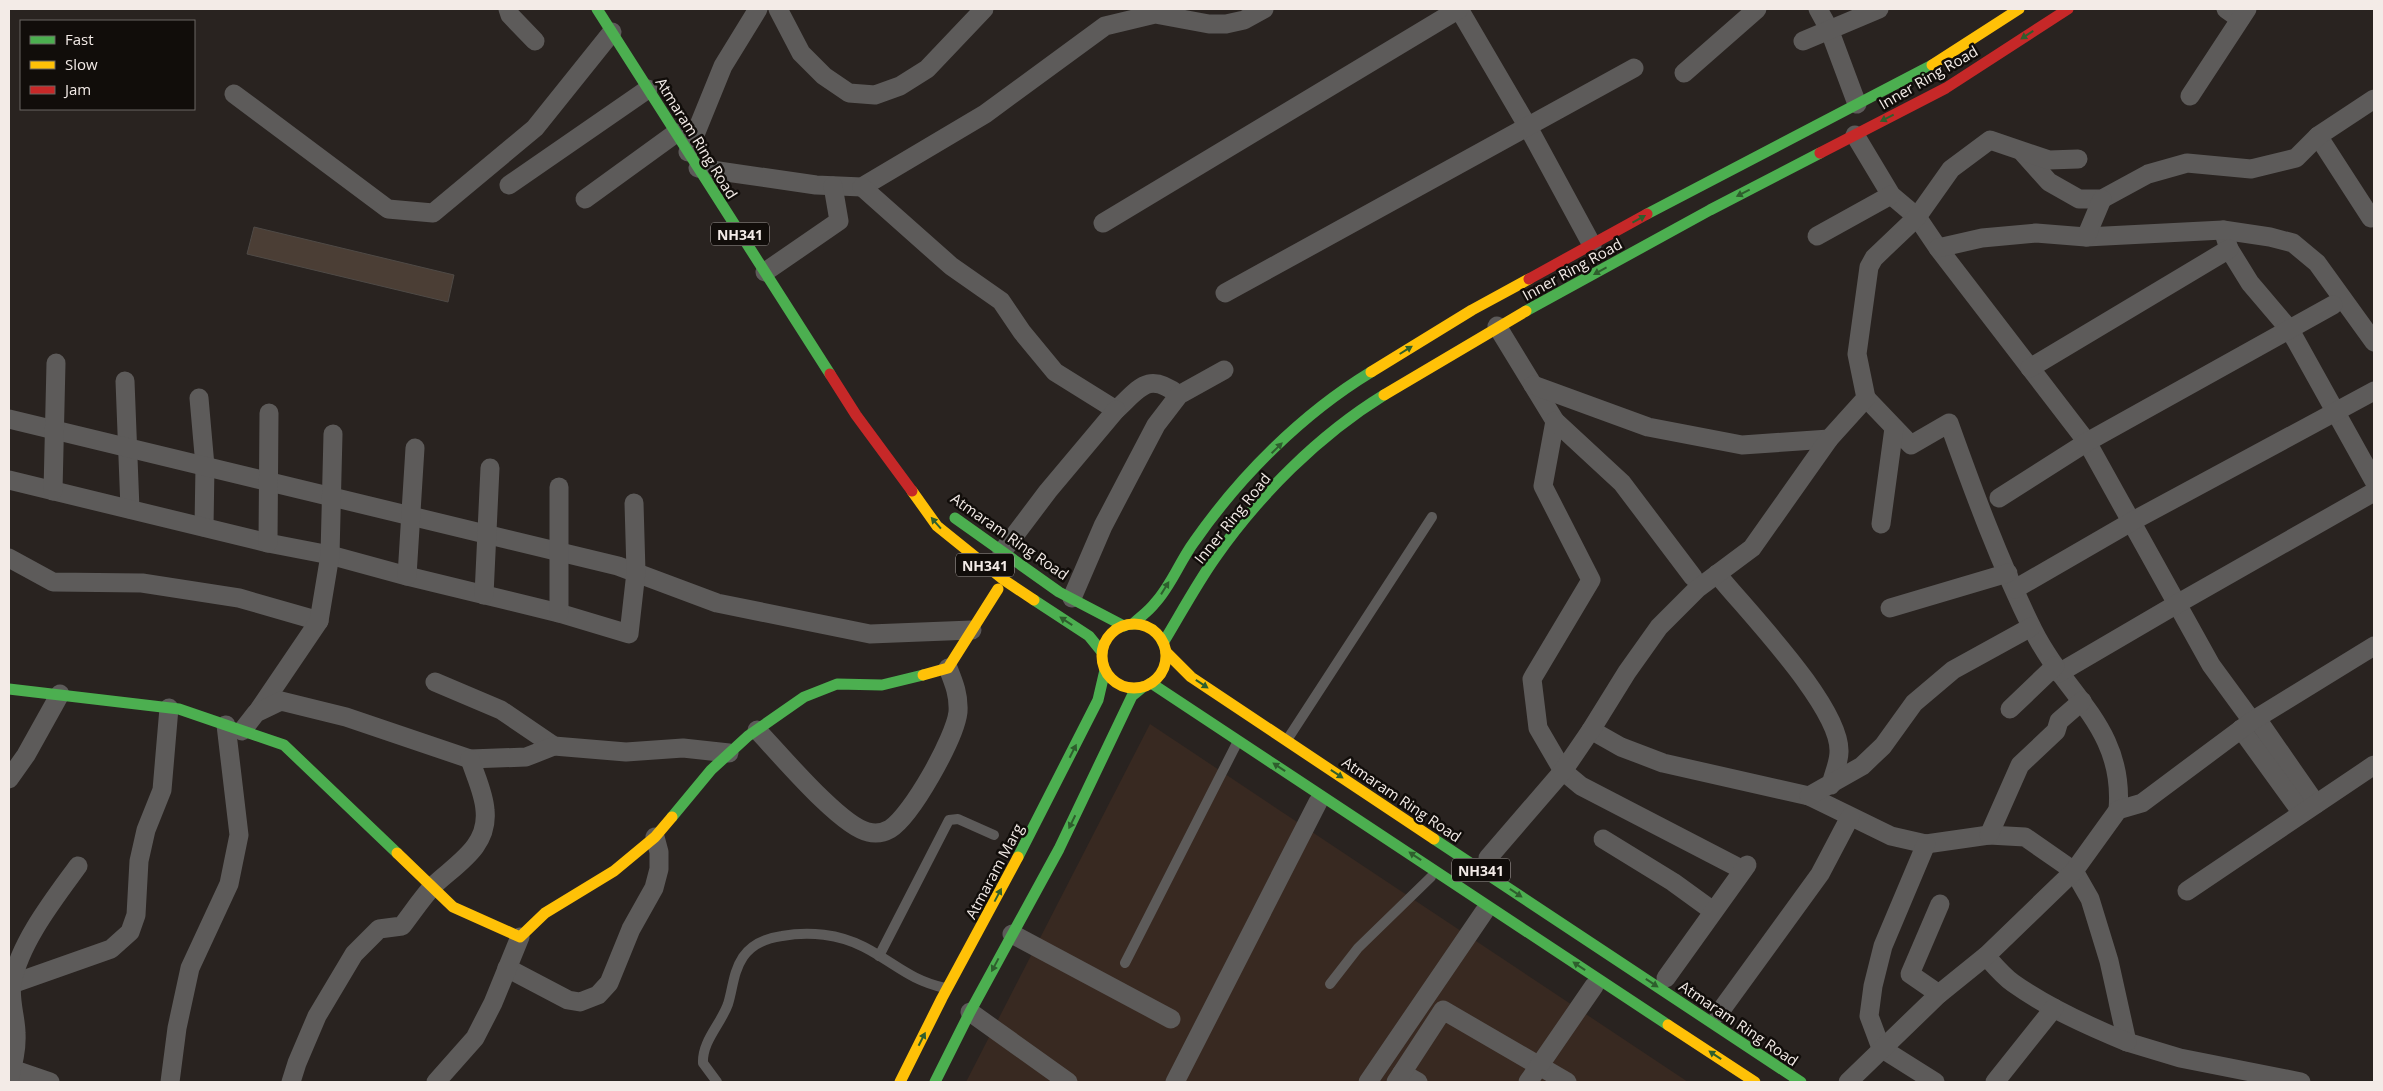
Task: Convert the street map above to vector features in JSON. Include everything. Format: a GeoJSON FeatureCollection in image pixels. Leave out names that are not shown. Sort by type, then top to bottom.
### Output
{"type":"FeatureCollection","features":[{"type":"Feature","properties":{"kind":"main road","name":"Atmaram Ring Road"},"geometry":{"type":"LineString","coordinates":[[597,9],[856,415],[937,526],[1004,580],[1089,636],[1102,652]]}},
{"type":"Feature","properties":{"kind":"main road","name":"Inner Ring Road"},"geometry":{"type":"LineString","coordinates":[[1128,625],[1156,603],[1194,542],[1246,477],[1306,420],[1353,383],[1472,310],[1698,186],[1932,65],[2019,9]]}},
{"type":"Feature","properties":{"kind":"main road","name":"Inner Ring Road"},"geometry":{"type":"LineString","coordinates":[[1164,647],[1215,558],[1266,495],[1323,440],[1368,405],[1497,326],[1710,210],[1946,88],[2068,9]]}},
{"type":"Feature","properties":{"kind":"main road","name":"Atmaram Ring Road"},"geometry":{"type":"LineString","coordinates":[[887,458],[929,496]]}},
{"type":"Feature","properties":{"kind":"main road","name":"Atmaram Ring Road"},"geometry":{"type":"LineString","coordinates":[[943,508],[1002,552],[1072,598],[1104,618],[1128,625]]}},
{"type":"Feature","properties":{"kind":"main road"},"geometry":{"type":"LineString","coordinates":[[9,689],[168,708],[284,745],[453,908],[520,937],[545,913],[614,872],[655,837],[711,770],[729,753],[757,730],[804,697],[837,684],[882,685],[948,668],[998,589]]}},
{"type":"Feature","properties":{"kind":"main road","name":"NH341"},"geometry":{"type":"LineString","coordinates":[[1128,625],[1151,629],[1164,647]]}},
{"type":"Feature","properties":{"kind":"main road"},"geometry":{"type":"LineString","coordinates":[[1105,670],[1102,652],[1109,636],[1128,625]]}},
{"type":"Feature","properties":{"kind":"main road","name":"Atmaram Ring Road"},"geometry":{"type":"LineString","coordinates":[[1164,647],[1191,676],[1801,1082]]}},
{"type":"Feature","properties":{"kind":"main road"},"geometry":{"type":"LineString","coordinates":[[935,1082],[970,1012],[1059,848],[1132,696],[1163,670],[1164,647]]}},
{"type":"Feature","properties":{"kind":"main road","name":"NH341"},"geometry":{"type":"LineString","coordinates":[[1105,670],[1117,683],[1134,688],[1147,685],[1239,740],[1755,1082]]}},
{"type":"Feature","properties":{"kind":"main road","name":"Atmaram Marg"},"geometry":{"type":"LineString","coordinates":[[900,1082],[1031,834],[1098,700],[1105,670]]}},
{"type":"Feature","properties":{"kind":"street"},"geometry":{"type":"LineString","coordinates":[[508,9],[510,15],[535,41]]}},
{"type":"Feature","properties":{"kind":"street"},"geometry":{"type":"LineString","coordinates":[[688,152],[723,66],[758,9]]}},
{"type":"Feature","properties":{"kind":"street"},"geometry":{"type":"LineString","coordinates":[[778,9],[801,52],[824,76],[849,93],[875,95],[900,86],[926,69],[984,9]]}},
{"type":"Feature","properties":{"kind":"street"},"geometry":{"type":"LineString","coordinates":[[698,168],[833,186],[862,187],[985,114],[1105,26],[1155,14],[1210,24],[1226,24],[1244,20],[1264,9]]}},
{"type":"Feature","properties":{"kind":"street"},"geometry":{"type":"LineString","coordinates":[[1103,223],[1459,9],[1528,127],[1592,245]]}},
{"type":"Feature","properties":{"kind":"street"},"geometry":{"type":"LineString","coordinates":[[1684,73],[1757,9]]}},
{"type":"Feature","properties":{"kind":"street"},"geometry":{"type":"LineString","coordinates":[[1818,9],[1829,29],[1857,104]]}},
{"type":"Feature","properties":{"kind":"street"},"geometry":{"type":"LineString","coordinates":[[1803,41],[1879,9]]}},
{"type":"Feature","properties":{"kind":"street"},"geometry":{"type":"LineString","coordinates":[[2190,96],[2238,12]]}},
{"type":"Feature","properties":{"kind":"street"},"geometry":{"type":"LineString","coordinates":[[234,94],[388,209],[433,213],[535,128],[612,32]]}},
{"type":"Feature","properties":{"kind":"street"},"geometry":{"type":"LineString","coordinates":[[1225,293],[1634,68]]}},
{"type":"Feature","properties":{"kind":"street"},"geometry":{"type":"LineString","coordinates":[[509,185],[648,89]]}},
{"type":"Feature","properties":{"kind":"street"},"geometry":{"type":"LineString","coordinates":[[2021,151],[2049,182],[2079,199],[2102,199],[2148,174],[2187,163],[2251,169],[2296,158],[2318,136],[2374,99]]}},
{"type":"Feature","properties":{"kind":"street"},"geometry":{"type":"LineString","coordinates":[[585,199],[676,133]]}},
{"type":"Feature","properties":{"kind":"street"},"geometry":{"type":"LineString","coordinates":[[1855,135],[1891,195],[1917,216],[1938,248],[2087,442],[2211,665],[2309,809]]}},
{"type":"Feature","properties":{"kind":"street"},"geometry":{"type":"LineString","coordinates":[[2318,136],[2371,218]]}},
{"type":"Feature","properties":{"kind":"street"},"geometry":{"type":"LineString","coordinates":[[1848,1082],[1939,994],[1986,956],[2074,871],[2118,810],[2120,788],[2111,749],[2082,701],[2057,670],[2031,627],[1977,502],[1949,423],[1911,445],[1866,398],[1857,354],[1869,268],[1878,252],[1917,216],[1950,169],[1990,140],[2049,160],[2078,159]]}},
{"type":"Feature","properties":{"kind":"street"},"geometry":{"type":"LineString","coordinates":[[764,272],[839,220],[833,186]]}},
{"type":"Feature","properties":{"kind":"street"},"geometry":{"type":"LineString","coordinates":[[862,187],[951,266],[1001,301],[1022,332],[1055,372],[1116,410]]}},
{"type":"Feature","properties":{"kind":"street"},"geometry":{"type":"LineString","coordinates":[[1817,236],[1891,195]]}},
{"type":"Feature","properties":{"kind":"street"},"geometry":{"type":"LineString","coordinates":[[2086,237],[2102,199]]}},
{"type":"Feature","properties":{"kind":"street"},"geometry":{"type":"LineString","coordinates":[[1938,248],[1982,238],[2036,233],[2086,237],[2223,230],[2270,237],[2293,243],[2317,263],[2374,341]]}},
{"type":"Feature","properties":{"kind":"street"},"geometry":{"type":"LineString","coordinates":[[2223,230],[2230,249],[2250,283],[2290,330],[2374,481]]}},
{"type":"Feature","properties":{"kind":"street"},"geometry":{"type":"LineString","coordinates":[[2030,368],[2230,249]]}},
{"type":"Feature","properties":{"kind":"street"},"geometry":{"type":"LineString","coordinates":[[2000,498],[2087,442],[2333,305]]}},
{"type":"Feature","properties":{"kind":"street"},"geometry":{"type":"LineString","coordinates":[[1497,326],[1555,421],[1622,483],[1693,578]]}},
{"type":"Feature","properties":{"kind":"street"},"geometry":{"type":"LineString","coordinates":[[53,490],[56,364]]}},
{"type":"Feature","properties":{"kind":"street"},"geometry":{"type":"LineString","coordinates":[[1072,598],[1103,526],[1156,425],[1178,395],[1224,370]]}},
{"type":"Feature","properties":{"kind":"street"},"geometry":{"type":"LineString","coordinates":[[125,381],[130,509]]}},
{"type":"Feature","properties":{"kind":"street"},"geometry":{"type":"LineString","coordinates":[[1002,552],[1048,491],[1116,410],[1147,384],[1157,382],[1165,384],[1178,395]]}},
{"type":"Feature","properties":{"kind":"street"},"geometry":{"type":"LineString","coordinates":[[1533,384],[1648,426],[1742,445],[1829,439]]}},
{"type":"Feature","properties":{"kind":"street"},"geometry":{"type":"LineString","coordinates":[[1890,608],[2011,581],[2131,522],[2374,391]]}},
{"type":"Feature","properties":{"kind":"street"},"geometry":{"type":"LineString","coordinates":[[199,398],[205,466],[204,527]]}},
{"type":"Feature","properties":{"kind":"street"},"geometry":{"type":"LineString","coordinates":[[1488,858],[1563,771],[1627,672],[1659,627],[1697,589],[1752,548],[1829,439],[1866,398]]}},
{"type":"Feature","properties":{"kind":"street"},"geometry":{"type":"LineString","coordinates":[[268,543],[269,413]]}},
{"type":"Feature","properties":{"kind":"street"},"geometry":{"type":"LineString","coordinates":[[9,419],[618,566],[717,603],[870,634],[972,630]]}},
{"type":"Feature","properties":{"kind":"street"},"geometry":{"type":"LineString","coordinates":[[1555,421],[1543,486],[1591,580],[1532,679],[1538,728],[1563,771],[1582,786],[1745,867],[1666,978]]}},
{"type":"Feature","properties":{"kind":"street"},"geometry":{"type":"LineString","coordinates":[[1881,524],[1894,428]]}},
{"type":"Feature","properties":{"kind":"street"},"geometry":{"type":"LineString","coordinates":[[256,713],[319,621],[330,555],[333,434]]}},
{"type":"Feature","properties":{"kind":"street"},"geometry":{"type":"LineString","coordinates":[[407,576],[415,448]]}},
{"type":"Feature","properties":{"kind":"street"},"geometry":{"type":"LineString","coordinates":[[484,595],[485,534],[490,468]]}},
{"type":"Feature","properties":{"kind":"street"},"geometry":{"type":"LineString","coordinates":[[9,480],[268,543],[330,555],[559,613],[628,634],[636,572],[634,503]]}},
{"type":"Feature","properties":{"kind":"street"},"geometry":{"type":"LineString","coordinates":[[559,487],[559,613]]}},
{"type":"Feature","properties":{"kind":"street"},"geometry":{"type":"LineString","coordinates":[[2010,709],[2057,670],[2374,492]]}},
{"type":"Feature","properties":{"kind":"street"},"geometry":{"type":"LineString","coordinates":[[9,558],[52,582],[142,583],[239,598],[319,621]]}},
{"type":"Feature","properties":{"kind":"street"},"geometry":{"type":"LineString","coordinates":[[1717,574],[1811,687],[1826,709],[1836,730],[1839,752],[1831,786]]}},
{"type":"Feature","properties":{"kind":"street"},"geometry":{"type":"LineString","coordinates":[[1809,796],[1831,786],[1862,766],[1883,746],[1895,726],[1914,703],[1953,670],[2031,627]]}},
{"type":"Feature","properties":{"kind":"street"},"geometry":{"type":"LineString","coordinates":[[2118,810],[2142,803],[2250,723],[2374,646]]}},
{"type":"Feature","properties":{"kind":"street"},"geometry":{"type":"LineString","coordinates":[[757,730],[826,803],[860,830],[880,833],[890,828],[903,817],[932,773],[949,738],[958,713],[958,694],[948,668]]}},
{"type":"Feature","properties":{"kind":"street"},"geometry":{"type":"LineString","coordinates":[[435,682],[501,710],[554,746]]}},
{"type":"Feature","properties":{"kind":"street"},"geometry":{"type":"LineString","coordinates":[[9,779],[31,747],[60,694]]}},
{"type":"Feature","properties":{"kind":"street"},"geometry":{"type":"LineString","coordinates":[[170,1082],[177,1028],[190,968],[229,884],[239,835],[234,728],[256,713],[281,701],[346,716],[470,759],[526,757],[554,746],[626,752],[683,748],[729,753]]}},
{"type":"Feature","properties":{"kind":"street"},"geometry":{"type":"LineString","coordinates":[[1989,836],[2020,765],[2056,731],[2059,721],[2082,701]]}},
{"type":"Feature","properties":{"kind":"street"},"geometry":{"type":"LineString","coordinates":[[10,985],[112,950],[130,932],[136,915],[139,860],[146,830],[162,790],[168,708]]}},
{"type":"Feature","properties":{"kind":"street"},"geometry":{"type":"LineString","coordinates":[[1591,730],[1621,747],[1663,763],[1809,796],[1891,836],[1926,844],[1989,836],[2026,837],[2074,871],[2090,899],[2110,961],[2127,1042]]}},
{"type":"Feature","properties":{"kind":"street"},"geometry":{"type":"LineString","coordinates":[[291,1082],[317,1016],[354,954],[379,929],[402,926],[432,887],[472,851],[480,840],[485,828],[486,810],[470,759]]}},
{"type":"Feature","properties":{"kind":"street"},"geometry":{"type":"LineString","coordinates":[[2187,891],[2374,764]]}},
{"type":"Feature","properties":{"kind":"street"},"geometry":{"type":"LineString","coordinates":[[1176,1082],[1318,802]]}},
{"type":"Feature","properties":{"kind":"street"},"geometry":{"type":"LineString","coordinates":[[1719,1013],[1820,874],[1850,816]]}},
{"type":"Feature","properties":{"kind":"street"},"geometry":{"type":"LineString","coordinates":[[507,968],[568,1000],[580,1002],[598,995],[609,983],[631,929],[654,888],[659,869],[659,852],[655,837]]}},
{"type":"Feature","properties":{"kind":"street"},"geometry":{"type":"LineString","coordinates":[[1603,838],[1673,882],[1713,911]]}},
{"type":"Feature","properties":{"kind":"street"},"geometry":{"type":"LineString","coordinates":[[1926,844],[1883,946],[1873,986],[1869,1016],[1882,1048],[1935,1082]]}},
{"type":"Feature","properties":{"kind":"street"},"geometry":{"type":"LineString","coordinates":[[50,1082],[10,1074],[16,1034],[10,985],[23,953],[44,914],[78,866]]}},
{"type":"Feature","properties":{"kind":"street"},"geometry":{"type":"LineString","coordinates":[[1939,994],[1910,974],[1940,904]]}},
{"type":"Feature","properties":{"kind":"street"},"geometry":{"type":"LineString","coordinates":[[1368,1082],[1484,912]]}},
{"type":"Feature","properties":{"kind":"street"},"geometry":{"type":"LineString","coordinates":[[1012,934],[1171,1019]]}},
{"type":"Feature","properties":{"kind":"street"},"geometry":{"type":"LineString","coordinates":[[436,1082],[475,1038],[493,1003],[520,937]]}},
{"type":"Feature","properties":{"kind":"street"},"geometry":{"type":"LineString","coordinates":[[1986,956],[2012,982],[2054,1008],[2096,1030],[2127,1042],[2180,1058],[2301,1082]]}},
{"type":"Feature","properties":{"kind":"street"},"geometry":{"type":"LineString","coordinates":[[1528,1082],[1594,986]]}},
{"type":"Feature","properties":{"kind":"street"},"geometry":{"type":"LineString","coordinates":[[1995,1082],[2054,1008]]}},
{"type":"Feature","properties":{"kind":"street"},"geometry":{"type":"LineString","coordinates":[[1405,1079],[1443,1010],[1567,1082]]}},
{"type":"Feature","properties":{"kind":"street"},"geometry":{"type":"LineString","coordinates":[[970,1012],[1068,1082]]}},
{"type":"Feature","properties":{"kind":"lane"},"geometry":{"type":"LineString","coordinates":[[1287,741],[1432,517]]}},
{"type":"Feature","properties":{"kind":"lane"},"geometry":{"type":"LineString","coordinates":[[1126,963],[1239,740]]}},
{"type":"Feature","properties":{"kind":"lane"},"geometry":{"type":"LineString","coordinates":[[879,956],[948,820],[958,819],[994,836]]}},
{"type":"Feature","properties":{"kind":"lane"},"geometry":{"type":"LineString","coordinates":[[1330,984],[1358,948],[1431,877]]}},
{"type":"Feature","properties":{"kind":"lane"},"geometry":{"type":"LineString","coordinates":[[717,1082],[707,1070],[703,1055],[725,1011],[735,972],[744,956],[753,946],[769,938],[796,933],[844,938],[924,983],[948,988]]}},
{"type":"Feature","properties":{"kind":"shaded area"},"geometry":{"type":"Polygon","coordinates":[[[1150,724],[1488,949],[1688,1082],[966,1082],[1150,724]]]}},
{"type":"Feature","properties":{"kind":"building"},"geometry":{"type":"Polygon","coordinates":[[[254,227],[454,275],[448,302],[247,254],[254,227]]]}},
{"type":"Feature","properties":{"kind":"traffic: fast"},"geometry":{"type":"LineString","coordinates":[[597,9],[830,374]]}},
{"type":"Feature","properties":{"kind":"traffic: fast"},"geometry":{"type":"LineString","coordinates":[[1647,214],[1932,65]]}},
{"type":"Feature","properties":{"kind":"traffic: fast"},"geometry":{"type":"LineString","coordinates":[[1526,311],[1710,210],[1820,153]]}},
{"type":"Feature","properties":{"kind":"traffic: fast"},"geometry":{"type":"LineString","coordinates":[[1133,624],[1161,596],[1184,557],[1212,517],[1252,470],[1321,407],[1371,372]]}},
{"type":"Feature","properties":{"kind":"traffic: fast"},"geometry":{"type":"LineString","coordinates":[[1163,643],[1215,558],[1271,489],[1336,428],[1384,395]]}},
{"type":"Feature","properties":{"kind":"traffic: fast"},"geometry":{"type":"LineString","coordinates":[[955,518],[1059,592],[1124,626]]}},
{"type":"Feature","properties":{"kind":"traffic: fast"},"geometry":{"type":"LineString","coordinates":[[1034,600],[1089,636],[1102,652]]}},
{"type":"Feature","properties":{"kind":"traffic: fast"},"geometry":{"type":"LineString","coordinates":[[1018,857],[1098,700],[1105,670]]}},
{"type":"Feature","properties":{"kind":"traffic: fast"},"geometry":{"type":"LineString","coordinates":[[672,817],[711,770],[748,736],[804,697],[837,684],[882,685],[923,675]]}},
{"type":"Feature","properties":{"kind":"traffic: fast"},"geometry":{"type":"LineString","coordinates":[[1151,683],[1668,1025]]}},
{"type":"Feature","properties":{"kind":"traffic: fast"},"geometry":{"type":"LineString","coordinates":[[935,1082],[970,1012],[1059,849],[1132,696],[1143,687]]}},
{"type":"Feature","properties":{"kind":"traffic: fast"},"geometry":{"type":"LineString","coordinates":[[9,689],[179,709],[284,745],[397,853]]}},
{"type":"Feature","properties":{"kind":"traffic: fast"},"geometry":{"type":"LineString","coordinates":[[1434,839],[1801,1082]]}},
{"type":"Feature","properties":{"kind":"traffic: slow"},"geometry":{"type":"LineString","coordinates":[[1932,65],[2019,9]]}},
{"type":"Feature","properties":{"kind":"traffic: slow"},"geometry":{"type":"LineString","coordinates":[[1371,372],[1472,310],[1529,279]]}},
{"type":"Feature","properties":{"kind":"traffic: slow"},"geometry":{"type":"LineString","coordinates":[[1384,395],[1526,311]]}},
{"type":"Feature","properties":{"kind":"traffic: slow"},"geometry":{"type":"LineString","coordinates":[[912,491],[937,526],[1004,580],[1034,600]]}},
{"type":"Feature","properties":{"kind":"traffic: slow"},"geometry":{"type":"LineString","coordinates":[[923,675],[948,668],[998,589]]}},
{"type":"Feature","properties":{"kind":"traffic: slow"},"geometry":{"type":"LineString","coordinates":[[1134,624],[1152,629],[1157,633],[1161,638],[1166,656],[1161,674],[1157,679],[1152,683],[1134,688],[1116,683],[1111,679],[1107,674],[1102,656],[1107,638],[1111,633],[1116,629],[1134,624]]}},
{"type":"Feature","properties":{"kind":"traffic: slow"},"geometry":{"type":"LineString","coordinates":[[1166,652],[1191,677],[1434,839]]}},
{"type":"Feature","properties":{"kind":"traffic: slow"},"geometry":{"type":"LineString","coordinates":[[397,853],[453,907],[520,937],[545,913],[614,871],[655,837],[672,817]]}},
{"type":"Feature","properties":{"kind":"traffic: slow"},"geometry":{"type":"LineString","coordinates":[[900,1082],[942,998],[1018,857]]}},
{"type":"Feature","properties":{"kind":"traffic: slow"},"geometry":{"type":"LineString","coordinates":[[1668,1025],[1755,1082]]}},
{"type":"Feature","properties":{"kind":"traffic: jam"},"geometry":{"type":"LineString","coordinates":[[1820,153],[1946,88],[2068,9]]}},
{"type":"Feature","properties":{"kind":"traffic: jam"},"geometry":{"type":"LineString","coordinates":[[1529,279],[1647,214]]}},
{"type":"Feature","properties":{"kind":"traffic: jam"},"geometry":{"type":"LineString","coordinates":[[830,374],[856,415],[912,491]]}}]}
